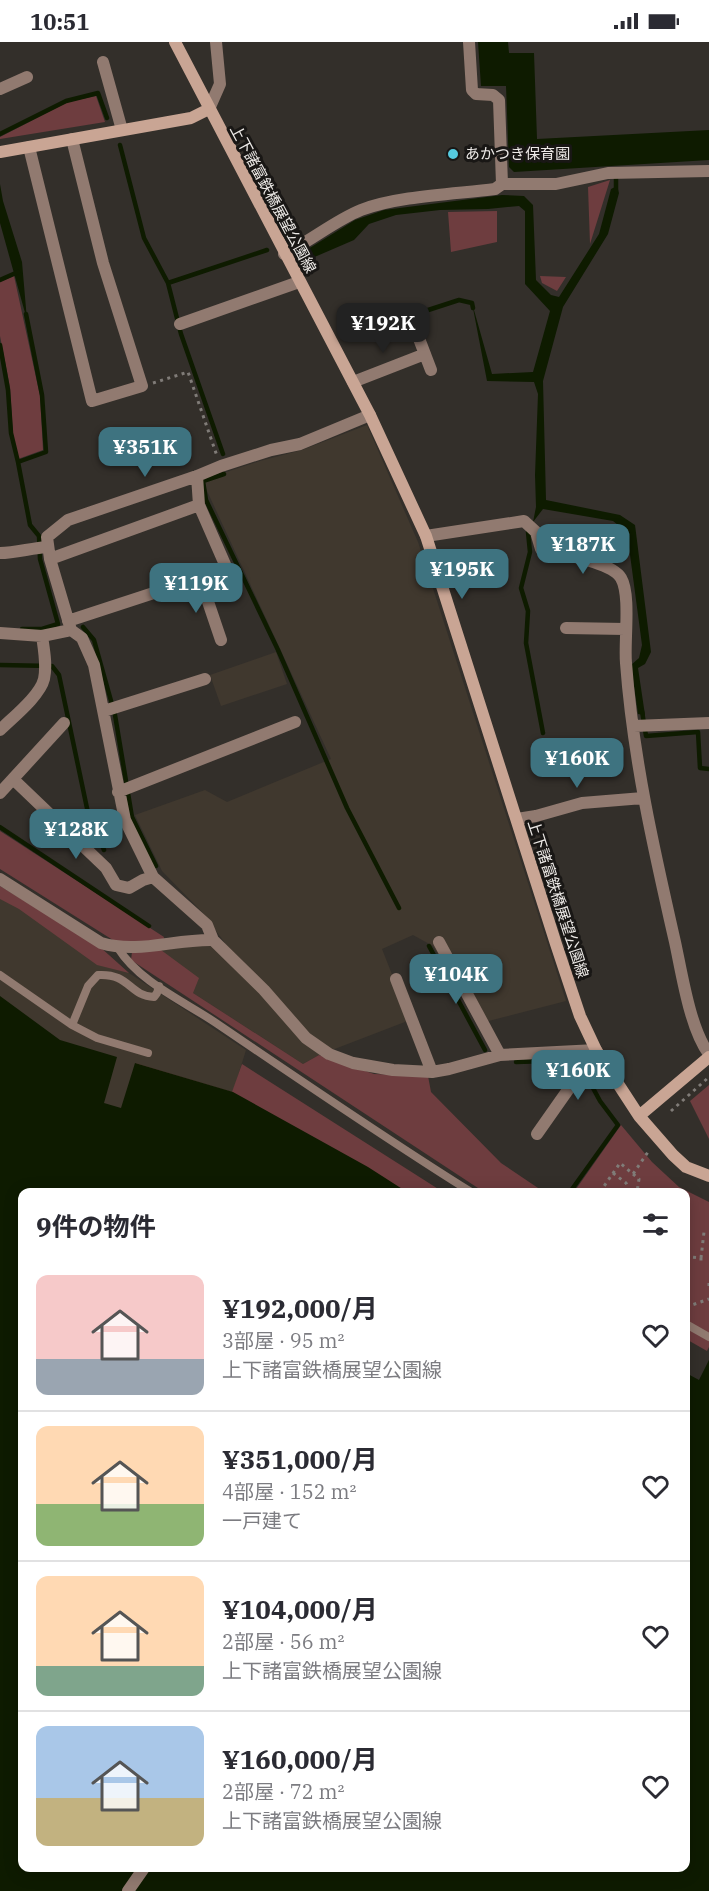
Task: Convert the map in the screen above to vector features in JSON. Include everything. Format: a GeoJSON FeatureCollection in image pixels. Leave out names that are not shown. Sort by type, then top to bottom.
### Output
{"type":"FeatureCollection","features":[{"type":"Feature","properties":{"kind":"street","name":"上下諸富鉄橋展望公園線"},"geometry":{"type":"LineString","coordinates":[[175,42],[370,415],[426,536],[580,1016],[596,1050],[639,1116],[673,1155],[686,1167],[709,1176]]}},
{"type":"Feature","properties":{"kind":"street"},"geometry":{"type":"LineString","coordinates":[[0,152],[191,118],[209,109],[220,84],[216,42]]}},
{"type":"Feature","properties":{"kind":"street"},"geometry":{"type":"LineString","coordinates":[[469,42],[472,90],[476,94],[494,95],[498,100],[502,184]]}},
{"type":"Feature","properties":{"kind":"street"},"geometry":{"type":"LineString","coordinates":[[103,62],[122,130]]}},
{"type":"Feature","properties":{"kind":"street"},"geometry":{"type":"LineString","coordinates":[[0,89],[27,77]]}},
{"type":"Feature","properties":{"kind":"street"},"geometry":{"type":"LineString","coordinates":[[29,147],[92,401],[142,386],[103,262],[72,139]]}},
{"type":"Feature","properties":{"kind":"street"},"geometry":{"type":"LineString","coordinates":[[284,254],[305,244],[350,215],[386,203],[495,189],[502,184],[556,184],[608,173],[709,171]]}},
{"type":"Feature","properties":{"kind":"street"},"geometry":{"type":"LineString","coordinates":[[180,324],[299,282]]}},
{"type":"Feature","properties":{"kind":"street"},"geometry":{"type":"LineString","coordinates":[[418,336],[431,370]]}},
{"type":"Feature","properties":{"kind":"street"},"geometry":{"type":"LineString","coordinates":[[353,382],[425,354]]}},
{"type":"Feature","properties":{"kind":"street"},"geometry":{"type":"LineString","coordinates":[[370,415],[300,444],[271,450],[221,466],[69,520],[47,537],[44,551],[70,626],[82,638],[94,665],[124,820],[153,877],[207,925],[213,940],[264,990],[306,1038],[329,1054],[353,1064],[393,1070],[432,1072],[500,1055],[596,1050]]}},
{"type":"Feature","properties":{"kind":"street"},"geometry":{"type":"LineString","coordinates":[[0,633],[42,636],[227,569],[200,505],[197,476]]}},
{"type":"Feature","properties":{"kind":"street"},"geometry":{"type":"LineString","coordinates":[[0,553],[44,551],[200,505]]}},
{"type":"Feature","properties":{"kind":"street"},"geometry":{"type":"LineString","coordinates":[[426,536],[524,521],[536,532],[541,549],[611,567],[621,576],[626,591],[626,664],[643,798],[686,993],[701,1044],[709,1055],[639,1116]]}},
{"type":"Feature","properties":{"kind":"street"},"geometry":{"type":"LineString","coordinates":[[200,578],[221,640]]}},
{"type":"Feature","properties":{"kind":"street"},"geometry":{"type":"LineString","coordinates":[[566,628],[625,629]]}},
{"type":"Feature","properties":{"kind":"street"},"geometry":{"type":"LineString","coordinates":[[0,730],[37,693],[43,682],[45,665],[42,636]]}},
{"type":"Feature","properties":{"kind":"street"},"geometry":{"type":"LineString","coordinates":[[104,711],[205,679]]}},
{"type":"Feature","properties":{"kind":"street"},"geometry":{"type":"LineString","coordinates":[[118,792],[295,722]]}},
{"type":"Feature","properties":{"kind":"street"},"geometry":{"type":"LineString","coordinates":[[0,793],[64,723]]}},
{"type":"Feature","properties":{"kind":"street"},"geometry":{"type":"LineString","coordinates":[[634,726],[709,723]]}},
{"type":"Feature","properties":{"kind":"street"},"geometry":{"type":"LineString","coordinates":[[12,779],[106,868],[116,885],[129,888],[153,877]]}},
{"type":"Feature","properties":{"kind":"street"},"geometry":{"type":"LineString","coordinates":[[517,819],[582,803],[643,798]]}},
{"type":"Feature","properties":{"kind":"street"},"geometry":{"type":"LineString","coordinates":[[69,833],[83,818]]}},
{"type":"Feature","properties":{"kind":"street"},"geometry":{"type":"LineString","coordinates":[[0,879],[101,943],[118,948],[213,940]]}},
{"type":"Feature","properties":{"kind":"street"},"geometry":{"type":"LineString","coordinates":[[439,942],[500,1055]]}},
{"type":"Feature","properties":{"kind":"street"},"geometry":{"type":"LineString","coordinates":[[396,979],[432,1072]]}},
{"type":"Feature","properties":{"kind":"street"},"geometry":{"type":"LineString","coordinates":[[537,1134],[596,1050]]}},
{"type":"Feature","properties":{"kind":"street"},"geometry":{"type":"LineString","coordinates":[[128,1891],[141,1872]]}},
{"type":"Feature","properties":{"kind":"lane"},"geometry":{"type":"LineString","coordinates":[[118,948],[126,960],[159,986],[399,1147],[465,1188]]}},
{"type":"Feature","properties":{"kind":"lane"},"geometry":{"type":"LineString","coordinates":[[72,1025],[88,986],[98,975],[109,974],[119,977],[144,996],[154,997],[158,993],[159,986]]}},
{"type":"Feature","properties":{"kind":"lane"},"geometry":{"type":"LineString","coordinates":[[0,975],[72,1025],[97,1038],[148,1053]]}},
{"type":"Feature","properties":{"kind":"lane"},"geometry":{"type":"LineString","coordinates":[[690,1326],[709,1337]]}},
{"type":"Feature","properties":{"kind":"path"},"geometry":{"type":"LineString","coordinates":[[142,386],[188,372],[221,466]]}},
{"type":"Feature","properties":{"kind":"path"},"geometry":{"type":"LineString","coordinates":[[671,1111],[709,1077]]}},
{"type":"Feature","properties":{"kind":"path"},"geometry":{"type":"LineString","coordinates":[[633,1174],[648,1152]]}},
{"type":"Feature","properties":{"kind":"path"},"geometry":{"type":"LineString","coordinates":[[603,1188],[620,1164],[639,1179],[638,1188]]}},
{"type":"Feature","properties":{"kind":"path"},"geometry":{"type":"LineString","coordinates":[[614,1173],[626,1183],[628,1188]]}},
{"type":"Feature","properties":{"kind":"path"},"geometry":{"type":"LineString","coordinates":[[702,1264],[704,1232]]}},
{"type":"Feature","properties":{"kind":"path"},"geometry":{"type":"LineString","coordinates":[[690,1257],[701,1258]]}},
{"type":"Feature","properties":{"kind":"path"},"geometry":{"type":"LineString","coordinates":[[690,1305],[709,1299]]}},
{"type":"Feature","properties":{"kind":"shaded area"},"geometry":{"type":"Polygon","coordinates":[[[478,42],[508,42],[509,53],[534,53],[537,139],[709,130],[709,160],[514,172],[509,167],[506,86],[481,86],[478,42]]]}},
{"type":"Feature","properties":{"kind":"shaded area"},"geometry":{"type":"Polygon","coordinates":[[[96,96],[105,122],[0,139],[68,102],[96,96]]]}},
{"type":"Feature","properties":{"kind":"shaded area"},"geometry":{"type":"Polygon","coordinates":[[[610,180],[590,244],[588,187],[610,180]]]}},
{"type":"Feature","properties":{"kind":"shaded area"},"geometry":{"type":"Polygon","coordinates":[[[0,184],[22,262],[27,320],[0,223],[0,184]]]}},
{"type":"Feature","properties":{"kind":"shaded area"},"geometry":{"type":"Polygon","coordinates":[[[617,186],[619,193],[608,234],[563,307],[543,381],[546,500],[620,515],[635,525],[651,652],[645,664],[638,668],[645,715],[638,714],[631,665],[639,658],[642,645],[627,532],[613,521],[543,509],[533,522],[536,507],[538,394],[534,382],[487,381],[472,303],[492,374],[533,372],[550,311],[525,284],[525,211],[519,206],[396,215],[369,224],[354,240],[303,262],[300,254],[355,220],[384,210],[502,195],[524,196],[533,205],[536,280],[551,295],[559,297],[599,234],[611,189],[617,186]]]}},
{"type":"Feature","properties":{"kind":"shaded area"},"geometry":{"type":"Polygon","coordinates":[[[497,211],[497,242],[451,252],[448,212],[497,211]]]}},
{"type":"Feature","properties":{"kind":"shaded area"},"geometry":{"type":"Polygon","coordinates":[[[14,276],[40,396],[43,450],[18,459],[13,435],[10,387],[0,336],[0,282],[14,276]]]}},
{"type":"Feature","properties":{"kind":"shaded area"},"geometry":{"type":"Polygon","coordinates":[[[540,276],[566,277],[557,291],[542,283],[540,276]]]}},
{"type":"Feature","properties":{"kind":"shaded area"},"geometry":{"type":"Polygon","coordinates":[[[367,425],[418,542],[566,1001],[477,1024],[433,946],[413,935],[382,949],[410,1020],[319,1055],[303,1064],[193,993],[161,950],[225,943],[202,912],[162,871],[135,815],[205,790],[227,802],[331,759],[202,480],[302,450],[367,425]]]}},
{"type":"Feature","properties":{"kind":"shaded area"},"geometry":{"type":"Polygon","coordinates":[[[276,652],[287,684],[221,706],[210,675],[276,652]]]}},
{"type":"Feature","properties":{"kind":"shaded area"},"geometry":{"type":"Polygon","coordinates":[[[0,831],[164,937],[161,950],[199,978],[193,993],[303,1064],[319,1055],[374,1074],[428,1076],[431,1092],[501,1163],[538,1188],[478,1188],[131,960],[132,952],[0,869],[0,831]]]}},
{"type":"Feature","properties":{"kind":"shaded area"},"geometry":{"type":"Polygon","coordinates":[[[0,886],[100,947],[129,973],[246,1050],[233,1092],[30,1188],[18,1188],[18,1227],[0,1382],[0,886]]]}},
{"type":"Feature","properties":{"kind":"shaded area"},"geometry":{"type":"Polygon","coordinates":[[[0,886],[100,947],[129,973],[97,965],[19,909],[0,899],[0,886]]]}},
{"type":"Feature","properties":{"kind":"shaded area"},"geometry":{"type":"Polygon","coordinates":[[[0,996],[60,1040],[117,1057],[104,1103],[121,1108],[135,1063],[233,1092],[368,1167],[401,1188],[18,1188],[18,1872],[690,1872],[690,1375],[699,1380],[709,1360],[709,1891],[0,1891],[0,996]]]}},
{"type":"Feature","properties":{"kind":"shaded area"},"geometry":{"type":"Polygon","coordinates":[[[135,1063],[232,1092],[242,1064],[437,1188],[342,1188],[135,1063]]]}},
{"type":"Feature","properties":{"kind":"shaded area"},"geometry":{"type":"Polygon","coordinates":[[[709,1085],[709,1139],[690,1101],[709,1085]]]}},
{"type":"Feature","properties":{"kind":"shaded area"},"geometry":{"type":"Polygon","coordinates":[[[621,1125],[652,1162],[681,1188],[577,1188],[621,1125]]]}},
{"type":"Feature","properties":{"kind":"shaded area"},"geometry":{"type":"Polygon","coordinates":[[[690,1192],[709,1202],[709,1347],[707,1351],[690,1341],[690,1192]]]}},
{"type":"Feature","properties":{"kind":"waterway"},"geometry":{"type":"LineString","coordinates":[[0,134],[66,101],[98,93],[107,118]]}},
{"type":"Feature","properties":{"kind":"waterway"},"geometry":{"type":"LineString","coordinates":[[120,145],[144,238],[168,283],[181,334],[223,454]]}},
{"type":"Feature","properties":{"kind":"waterway"},"geometry":{"type":"LineString","coordinates":[[616,173],[616,191]]}},
{"type":"Feature","properties":{"kind":"waterway"},"geometry":{"type":"LineString","coordinates":[[168,283],[267,250]]}},
{"type":"Feature","properties":{"kind":"waterway"},"geometry":{"type":"LineString","coordinates":[[0,280],[18,272]]}},
{"type":"Feature","properties":{"kind":"waterway"},"geometry":{"type":"LineString","coordinates":[[419,313],[459,300],[472,303],[473,308]]}},
{"type":"Feature","properties":{"kind":"waterway"},"geometry":{"type":"LineString","coordinates":[[22,629],[42,629],[58,624],[40,559],[39,536],[30,525],[18,462],[46,452],[42,395],[26,314]]}},
{"type":"Feature","properties":{"kind":"waterway"},"geometry":{"type":"LineString","coordinates":[[0,345],[8,390],[11,433],[18,462]]}},
{"type":"Feature","properties":{"kind":"waterway"},"geometry":{"type":"LineString","coordinates":[[224,474],[203,481],[206,500],[278,650],[347,808],[399,908]]}},
{"type":"Feature","properties":{"kind":"waterway"},"geometry":{"type":"LineString","coordinates":[[528,532],[530,552],[521,588],[528,611],[526,643],[543,733]]}},
{"type":"Feature","properties":{"kind":"waterway"},"geometry":{"type":"LineString","coordinates":[[83,627],[94,640],[115,715],[132,817],[156,866]]}},
{"type":"Feature","properties":{"kind":"waterway"},"geometry":{"type":"LineString","coordinates":[[0,665],[52,666],[59,675],[88,813],[104,850]]}},
{"type":"Feature","properties":{"kind":"waterway"},"geometry":{"type":"LineString","coordinates":[[642,711],[646,736],[698,732],[700,768],[709,769]]}},
{"type":"Feature","properties":{"kind":"waterway"},"geometry":{"type":"LineString","coordinates":[[0,827],[149,926]]}},
{"type":"Feature","properties":{"kind":"waterway"},"geometry":{"type":"LineString","coordinates":[[429,946],[485,1050]]}},
{"type":"Feature","properties":{"kind":"waterway"},"geometry":{"type":"LineString","coordinates":[[516,1062],[578,1060]]}},
{"type":"Feature","properties":{"kind":"waterway"},"geometry":{"type":"LineString","coordinates":[[573,1188],[618,1125],[600,1101],[587,1077]]}},
{"type":"Feature","properties":{"kind":"place","name":"あかつき保育園"},"geometry":{"type":"Point","coordinates":[453,154]}}]}
